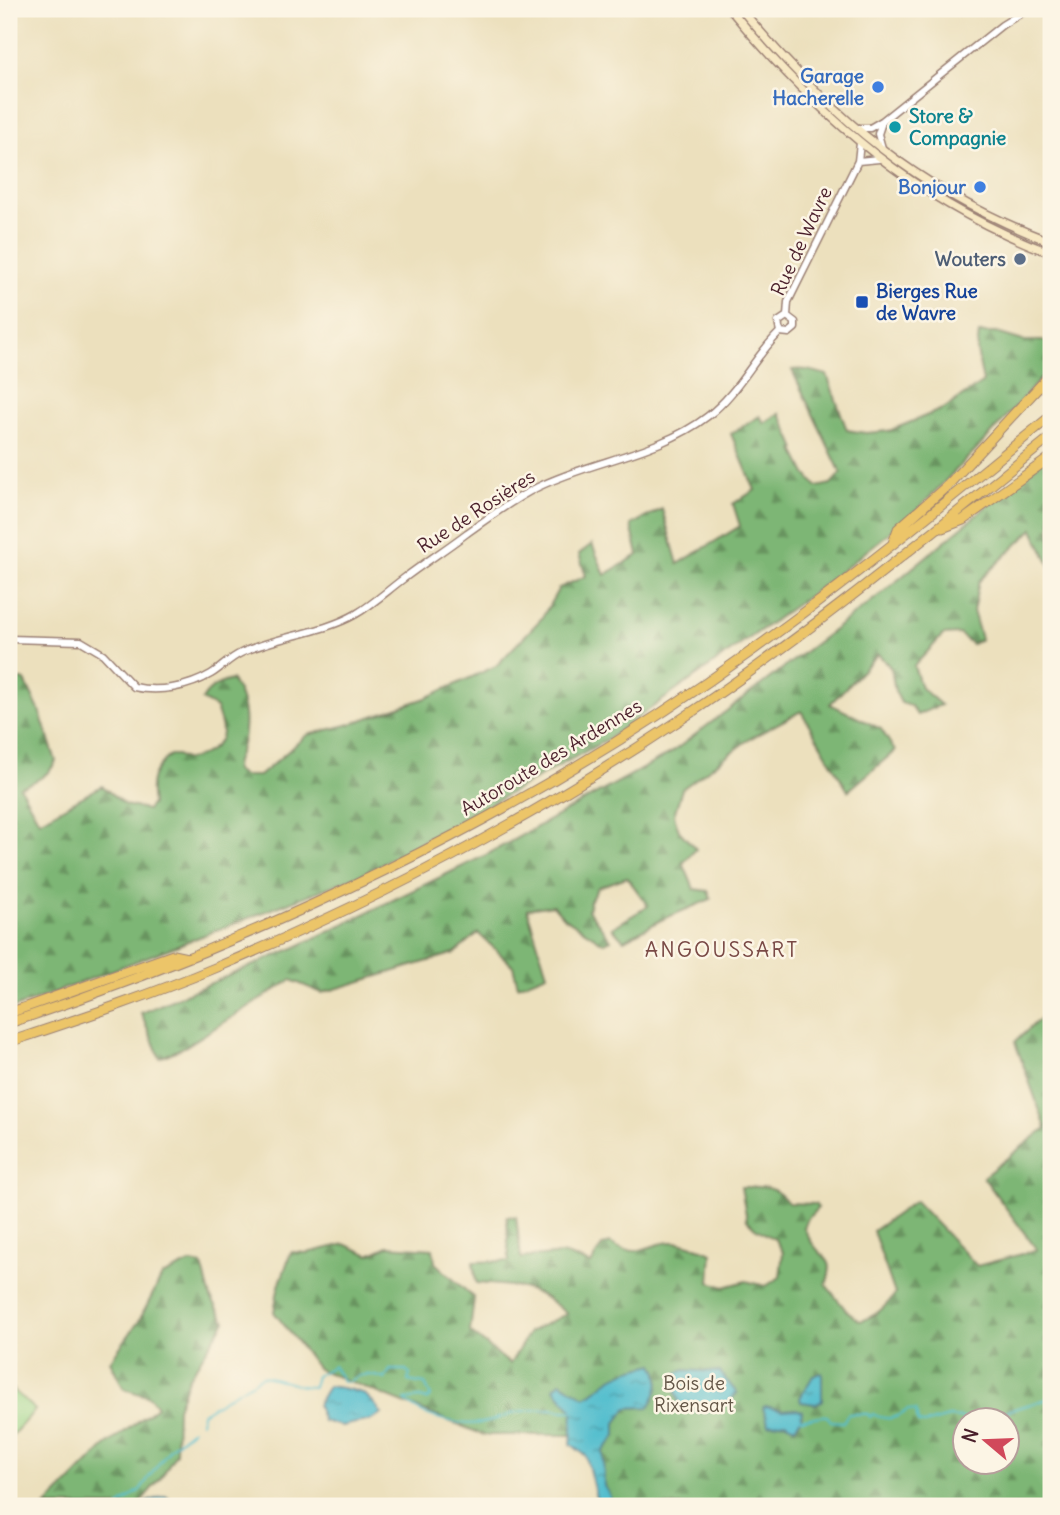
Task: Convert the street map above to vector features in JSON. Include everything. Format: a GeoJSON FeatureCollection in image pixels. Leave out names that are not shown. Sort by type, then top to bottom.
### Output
{"type":"FeatureCollection","features":[{"type":"Feature","properties":{"kind":"highway"},"geometry":{"type":"LineString","coordinates":[[891,547],[898,529],[948,485],[1051,374]]}},
{"type":"Feature","properties":{"kind":"highway","name":"Autoroute des Ardennes"},"geometry":{"type":"LineString","coordinates":[[9,1023],[189,958],[304,909],[401,863],[538,788],[719,674],[891,547],[1051,416]]}},
{"type":"Feature","properties":{"kind":"highway","name":"Autoroute des Ardennes"},"geometry":{"type":"LineString","coordinates":[[9,1042],[215,968],[311,926],[478,842],[617,761],[695,710],[827,616],[1051,437]]}},
{"type":"Feature","properties":{"kind":"highway"},"geometry":{"type":"LineString","coordinates":[[934,531],[963,520],[1051,457]]}},
{"type":"Feature","properties":{"kind":"highway"},"geometry":{"type":"LineString","coordinates":[[9,1013],[173,955],[189,958]]}},
{"type":"Feature","properties":{"kind":"main road"},"geometry":{"type":"LineString","coordinates":[[730,9],[791,78],[882,156],[966,215],[1003,234],[1049,252]]}},
{"type":"Feature","properties":{"kind":"main road"},"geometry":{"type":"LineString","coordinates":[[741,9],[788,63],[855,128],[863,141]]}},
{"type":"Feature","properties":{"kind":"main road"},"geometry":{"type":"LineString","coordinates":[[882,156],[965,205],[1051,242]]}},
{"type":"Feature","properties":{"kind":"street"},"geometry":{"type":"LineString","coordinates":[[855,128],[870,128],[882,121],[1002,25],[1028,9]]}},
{"type":"Feature","properties":{"kind":"street"},"geometry":{"type":"LineString","coordinates":[[858,161],[882,156],[878,139],[882,121]]}},
{"type":"Feature","properties":{"kind":"street","name":"Rue de Wavre"},"geometry":{"type":"LineString","coordinates":[[780,332],[778,322],[787,316],[788,302],[858,161],[863,141]]}},
{"type":"Feature","properties":{"kind":"street"},"geometry":{"type":"LineString","coordinates":[[780,332],[789,333],[795,328],[795,322],[787,316]]}},
{"type":"Feature","properties":{"kind":"street","name":"Rue de Rosières"},"geometry":{"type":"LineString","coordinates":[[9,639],[82,641],[103,654],[134,687],[151,690],[166,688],[208,676],[245,651],[356,614],[495,512],[536,487],[579,469],[649,446],[690,428],[708,416],[745,379],[767,345],[780,332]]}},
{"type":"Feature","properties":{"kind":"green space"},"geometry":{"type":"Polygon","coordinates":[[[979,333],[997,333],[1023,341],[1051,341],[1051,367],[993,432],[915,512],[824,585],[608,739],[363,874],[9,1010],[9,678],[25,681],[39,710],[56,761],[50,771],[41,778],[20,787],[39,821],[102,786],[125,805],[147,810],[152,804],[151,782],[155,771],[170,755],[192,759],[204,754],[219,742],[222,728],[216,708],[202,700],[214,687],[231,680],[242,702],[244,719],[244,736],[235,771],[244,776],[259,776],[307,735],[347,725],[426,698],[496,666],[542,618],[559,588],[586,576],[579,554],[592,544],[605,575],[638,555],[631,525],[662,509],[678,564],[740,526],[733,504],[755,490],[731,434],[760,416],[764,423],[780,413],[806,474],[817,487],[831,484],[841,473],[792,370],[827,375],[847,430],[866,433],[889,431],[945,408],[983,382],[977,351],[979,333]]]}},
{"type":"Feature","properties":{"kind":"green space"},"geometry":{"type":"Polygon","coordinates":[[[1051,453],[1051,567],[1033,529],[979,581],[973,611],[981,639],[972,644],[959,634],[943,635],[914,666],[921,688],[941,705],[917,715],[911,706],[901,703],[895,691],[891,668],[878,654],[830,704],[881,729],[895,751],[848,791],[801,711],[749,739],[682,789],[674,815],[679,831],[696,849],[683,863],[694,889],[708,891],[711,899],[661,920],[624,940],[612,928],[648,906],[627,877],[598,887],[590,901],[588,910],[611,940],[604,943],[563,917],[553,905],[527,909],[547,974],[518,986],[513,966],[478,933],[455,953],[322,993],[291,980],[186,1046],[160,1058],[141,1013],[296,947],[488,854],[671,753],[881,594],[1051,453]]]}},
{"type":"Feature","properties":{"kind":"green space","name":"Bois de Rixensart"},"geometry":{"type":"Polygon","coordinates":[[[1051,1008],[1051,1506],[601,1506],[589,1435],[484,1435],[318,1369],[274,1312],[278,1289],[291,1252],[307,1253],[345,1244],[369,1255],[388,1246],[433,1249],[435,1263],[474,1298],[470,1332],[510,1364],[529,1332],[567,1314],[535,1292],[476,1283],[473,1262],[509,1261],[507,1216],[516,1217],[521,1258],[563,1254],[591,1264],[602,1246],[610,1243],[629,1251],[637,1251],[667,1242],[680,1242],[712,1253],[710,1282],[724,1287],[746,1281],[766,1286],[780,1277],[783,1252],[776,1240],[747,1220],[741,1187],[755,1187],[778,1192],[788,1203],[815,1204],[818,1208],[808,1218],[804,1228],[830,1265],[826,1285],[846,1310],[860,1321],[880,1311],[895,1294],[873,1231],[915,1201],[977,1266],[1037,1250],[983,1177],[1046,1128],[1015,1042],[1051,1008]]]}},
{"type":"Feature","properties":{"kind":"green space"},"geometry":{"type":"Polygon","coordinates":[[[190,1263],[202,1265],[211,1298],[225,1321],[188,1379],[177,1408],[176,1453],[160,1479],[137,1506],[46,1506],[104,1447],[157,1407],[150,1397],[124,1389],[110,1361],[139,1321],[162,1276],[190,1263]]]}},
{"type":"Feature","properties":{"kind":"green space"},"geometry":{"type":"Polygon","coordinates":[[[9,1386],[35,1410],[9,1439],[9,1386]]]}},
{"type":"Feature","properties":{"kind":"water"},"geometry":{"type":"Polygon","coordinates":[[[654,1364],[659,1380],[652,1402],[649,1407],[627,1408],[616,1423],[616,1436],[603,1451],[604,1486],[610,1496],[610,1506],[598,1506],[586,1456],[571,1444],[573,1411],[554,1388],[560,1382],[585,1397],[619,1374],[654,1364]]]}},
{"type":"Feature","properties":{"kind":"water"},"geometry":{"type":"Polygon","coordinates":[[[684,1370],[720,1372],[737,1393],[731,1400],[712,1411],[697,1412],[680,1407],[673,1381],[677,1373],[684,1370]]]}},
{"type":"Feature","properties":{"kind":"water"},"geometry":{"type":"Polygon","coordinates":[[[822,1372],[822,1401],[815,1404],[801,1402],[800,1398],[813,1376],[822,1372]]]}},
{"type":"Feature","properties":{"kind":"water"},"geometry":{"type":"Polygon","coordinates":[[[328,1386],[360,1392],[370,1399],[382,1414],[371,1420],[341,1426],[323,1421],[317,1405],[328,1386]]]}},
{"type":"Feature","properties":{"kind":"water"},"geometry":{"type":"Polygon","coordinates":[[[765,1406],[802,1411],[801,1419],[795,1427],[785,1422],[769,1425],[763,1408],[765,1406]]]}},
{"type":"Feature","properties":{"kind":"water"},"geometry":{"type":"Polygon","coordinates":[[[165,1496],[169,1498],[171,1506],[141,1506],[147,1502],[165,1496]]]}},
{"type":"Feature","properties":{"kind":"waterway"},"geometry":{"type":"LineString","coordinates":[[201,1422],[202,1413],[262,1376],[313,1387],[316,1376],[333,1366],[343,1381],[348,1382],[366,1375],[385,1379],[390,1370],[406,1370],[410,1374],[408,1381],[425,1384],[431,1396],[427,1400],[405,1400],[420,1411],[443,1420],[478,1423],[534,1410],[573,1411]]}},
{"type":"Feature","properties":{"kind":"waterway"},"geometry":{"type":"LineString","coordinates":[[1021,1407],[1051,1398]]}},
{"type":"Feature","properties":{"kind":"waterway"},"geometry":{"type":"LineString","coordinates":[[801,1419],[827,1416],[831,1421],[843,1422],[848,1414],[868,1414],[870,1417],[873,1414],[891,1418],[907,1410],[916,1411],[918,1423],[924,1424],[951,1417]]}},
{"type":"Feature","properties":{"kind":"waterway"},"geometry":{"type":"LineString","coordinates":[[119,1506],[140,1490],[171,1447],[193,1429]]}},
{"type":"Feature","properties":{"kind":"place","name":"Garage Hacherelle"},"geometry":{"type":"Point","coordinates":[878,87]}},
{"type":"Feature","properties":{"kind":"place","name":"Store & Compagnie"},"geometry":{"type":"Point","coordinates":[895,127]}},
{"type":"Feature","properties":{"kind":"place","name":"Bonjour"},"geometry":{"type":"Point","coordinates":[980,187]}},
{"type":"Feature","properties":{"kind":"place","name":"Wouters"},"geometry":{"type":"Point","coordinates":[1020,259]}},
{"type":"Feature","properties":{"kind":"place","name":"Bierges Rue de Wavre"},"geometry":{"type":"Point","coordinates":[862,302]}},
{"type":"Feature","properties":{"kind":"district","name":"ANGOUSSART"},"geometry":{"type":"Point","coordinates":[722,949]}}]}
